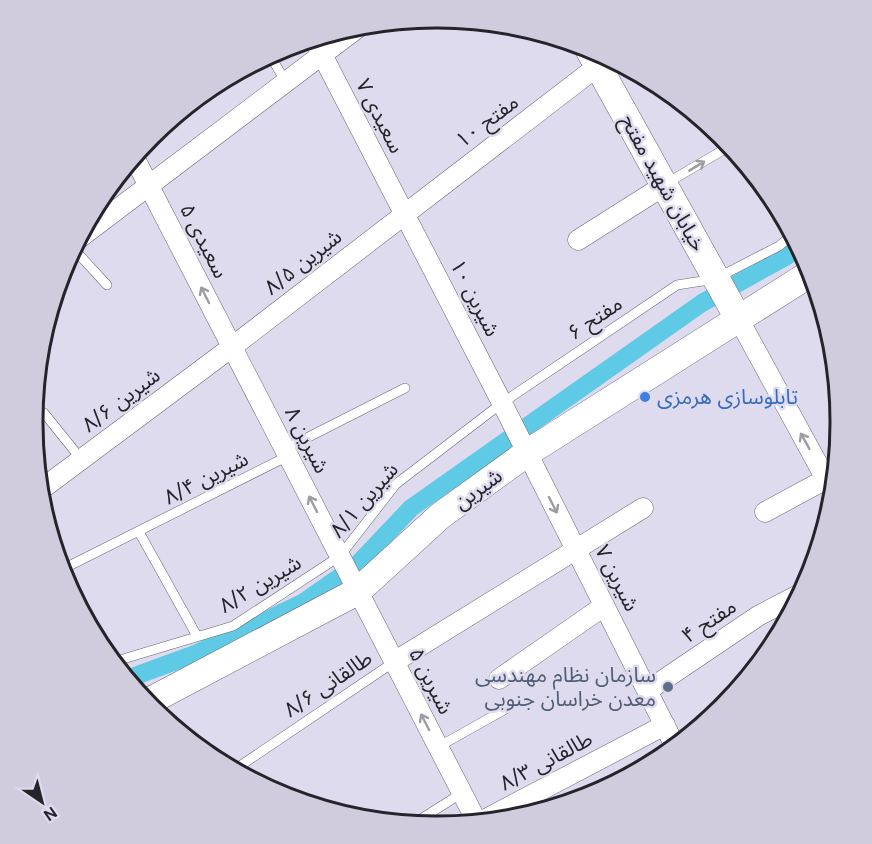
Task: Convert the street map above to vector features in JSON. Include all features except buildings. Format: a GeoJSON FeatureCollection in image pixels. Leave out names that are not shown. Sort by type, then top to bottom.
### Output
{"type":"FeatureCollection","features":[{"type":"Feature","properties":{"kind":"street"},"geometry":{"type":"LineString","coordinates":[[94,227],[285,81],[318,47]]}},
{"type":"Feature","properties":{"kind":"street","name":"سعیدی ۷"},"geometry":{"type":"LineString","coordinates":[[318,47],[404,214]]}},
{"type":"Feature","properties":{"kind":"street","name":"مفتح ۱۰"},"geometry":{"type":"LineString","coordinates":[[404,214],[593,61]]}},
{"type":"Feature","properties":{"kind":"street","name":"خیابان شهید مفتح"},"geometry":{"type":"LineString","coordinates":[[602,65],[715,279],[738,318]]}},
{"type":"Feature","properties":{"kind":"street","name":"سعیدی ۵"},"geometry":{"type":"LineString","coordinates":[[138,165],[232,347]]}},
{"type":"Feature","properties":{"kind":"street"},"geometry":{"type":"LineString","coordinates":[[578,240],[665,185]]}},
{"type":"Feature","properties":{"kind":"street","name":"شیرین ۸/۵"},"geometry":{"type":"LineString","coordinates":[[232,347],[404,214]]}},
{"type":"Feature","properties":{"kind":"street","name":"شیرین ۱۰"},"geometry":{"type":"LineString","coordinates":[[404,214],[527,453]]}},
{"type":"Feature","properties":{"kind":"street","name":"شیرین"},"geometry":{"type":"LineString","coordinates":[[156,698],[358,591],[440,516],[527,453],[803,278]]}},
{"type":"Feature","properties":{"kind":"street"},"geometry":{"type":"LineString","coordinates":[[738,318],[825,477]]}},
{"type":"Feature","properties":{"kind":"street","name":"شیرین ۸"},"geometry":{"type":"LineString","coordinates":[[232,347],[358,591]]}},
{"type":"Feature","properties":{"kind":"street","name":"شیرین ۸/۶"},"geometry":{"type":"LineString","coordinates":[[48,484],[232,347]]}},
{"type":"Feature","properties":{"kind":"street","name":"شیرین ۷"},"geometry":{"type":"LineString","coordinates":[[527,453],[671,738]]}},
{"type":"Feature","properties":{"kind":"street"},"geometry":{"type":"LineString","coordinates":[[765,512],[824,489]]}},
{"type":"Feature","properties":{"kind":"street"},"geometry":{"type":"LineString","coordinates":[[394,662],[643,508]]}},
{"type":"Feature","properties":{"kind":"street","name":"شیرین ۵"},"geometry":{"type":"LineString","coordinates":[[358,591],[473,814]]}},
{"type":"Feature","properties":{"kind":"street","name":"مفتح ۴"},"geometry":{"type":"LineString","coordinates":[[647,691],[758,616],[786,601]]}},
{"type":"Feature","properties":{"kind":"street"},"geometry":{"type":"LineString","coordinates":[[499,679],[604,606]]}},
{"type":"Feature","properties":{"kind":"street","name":"طالقانی ۸/۳"},"geometry":{"type":"LineString","coordinates":[[504,809],[664,725]]}},
{"type":"Feature","properties":{"kind":"lane"},"geometry":{"type":"LineString","coordinates":[[275,63],[285,81]]}},
{"type":"Feature","properties":{"kind":"lane"},"geometry":{"type":"LineString","coordinates":[[665,185],[721,151]]}},
{"type":"Feature","properties":{"kind":"lane","name":"مفتح ۶"},"geometry":{"type":"LineString","coordinates":[[416,469],[502,403],[677,285],[715,279],[785,241]]}},
{"type":"Feature","properties":{"kind":"lane"},"geometry":{"type":"LineString","coordinates":[[80,255],[107,285]]}},
{"type":"Feature","properties":{"kind":"lane","name":"شیرین ۸/۴"},"geometry":{"type":"LineString","coordinates":[[69,566],[139,532],[405,388]]}},
{"type":"Feature","properties":{"kind":"lane"},"geometry":{"type":"LineString","coordinates":[[44,413],[81,459]]}},
{"type":"Feature","properties":{"kind":"lane","name":"شیرین ۸/۱"},"geometry":{"type":"LineString","coordinates":[[340,556],[396,484],[416,469]]}},
{"type":"Feature","properties":{"kind":"lane"},"geometry":{"type":"LineString","coordinates":[[139,532],[197,636]]}},
{"type":"Feature","properties":{"kind":"lane","name":"شیرین ۸/۲"},"geometry":{"type":"LineString","coordinates":[[122,659],[232,626],[340,556]]}},
{"type":"Feature","properties":{"kind":"lane","name":"طالقانی ۸/۶"},"geometry":{"type":"LineString","coordinates":[[242,764],[394,662]]}},
{"type":"Feature","properties":{"kind":"lane"},"geometry":{"type":"LineString","coordinates":[[438,747],[511,706]]}},
{"type":"Feature","properties":{"kind":"lane"},"geometry":{"type":"LineString","coordinates":[[425,816],[462,792]]}},
{"type":"Feature","properties":{"kind":"waterway"},"geometry":{"type":"LineString","coordinates":[[136,676],[195,654],[304,602],[357,565],[411,508],[702,303],[791,253]]}},
{"type":"Feature","properties":{"kind":"place","name":"تابلوسازی هرمزی"},"geometry":{"type":"Point","coordinates":[645,397]}},
{"type":"Feature","properties":{"kind":"place","name":"سازمان نظام مهندسی معدن خراسان جنوبی"},"geometry":{"type":"Point","coordinates":[668,687]}}]}
